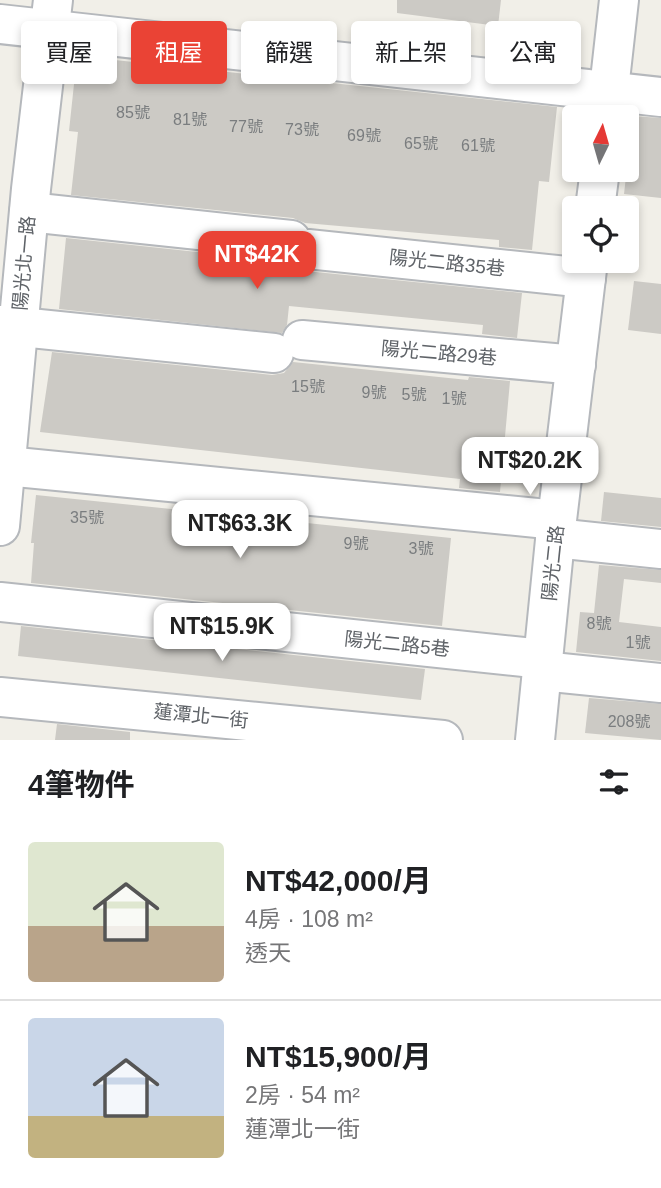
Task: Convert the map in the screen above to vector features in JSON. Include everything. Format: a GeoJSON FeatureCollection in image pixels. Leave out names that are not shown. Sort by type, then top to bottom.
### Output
{"type":"FeatureCollection","features":[{"type":"Feature","properties":{"kind":"street"},"geometry":{"type":"LineString","coordinates":[[608,105],[619,0]]}},
{"type":"Feature","properties":{"kind":"street"},"geometry":{"type":"LineString","coordinates":[[0,24],[51,15],[608,105],[661,97]]}},
{"type":"Feature","properties":{"kind":"street","name":"陽光北一路"},"geometry":{"type":"LineString","coordinates":[[0,526],[9,326],[20,196],[51,15]]}},
{"type":"Feature","properties":{"kind":"street","name":"陽光二路35巷"},"geometry":{"type":"LineString","coordinates":[[20,196],[299,244],[562,268]]}},
{"type":"Feature","properties":{"kind":"street","name":"陽光二路"},"geometry":{"type":"LineString","coordinates":[[535,740],[556,529],[587,273]]}},
{"type":"Feature","properties":{"kind":"street","name":"陽光二路29巷"},"geometry":{"type":"LineString","coordinates":[[9,326],[576,365]]}},
{"type":"Feature","properties":{"kind":"street"},"geometry":{"type":"LineString","coordinates":[[3,478],[556,529],[661,549]]}},
{"type":"Feature","properties":{"kind":"street","name":"陽光二路5巷"},"geometry":{"type":"LineString","coordinates":[[0,602],[543,665],[661,683]]}},
{"type":"Feature","properties":{"kind":"street","name":"蓮潭北一街"},"geometry":{"type":"LineString","coordinates":[[0,697],[443,740]]}},
{"type":"Feature","properties":{"kind":"building"},"geometry":{"type":"Polygon","coordinates":[[[397,0],[501,0],[499,21],[485,21],[485,24],[397,13],[397,0]]]}},
{"type":"Feature","properties":{"kind":"building"},"geometry":{"type":"Polygon","coordinates":[[[117,60],[131,62],[131,84],[227,84],[227,72],[241,73],[241,84],[337,84],[557,107],[549,182],[539,181],[532,250],[499,247],[499,240],[305,223],[293,218],[71,195],[78,132],[69,131],[74,84],[117,84],[117,60]]]}},
{"type":"Feature","properties":{"kind":"building"},"geometry":{"type":"Polygon","coordinates":[[[639,116],[661,118],[661,198],[624,194],[625,182],[639,182],[639,116]]]}},
{"type":"Feature","properties":{"kind":"building"},"geometry":{"type":"Polygon","coordinates":[[[66,238],[291,262],[306,271],[522,293],[517,338],[482,334],[483,325],[289,306],[287,325],[282,333],[59,309],[66,238]]]}},
{"type":"Feature","properties":{"kind":"building"},"geometry":{"type":"Polygon","coordinates":[[[634,281],[661,284],[661,334],[628,330],[634,281]]]}},
{"type":"Feature","properties":{"kind":"building"},"geometry":{"type":"Polygon","coordinates":[[[52,352],[272,375],[284,373],[293,362],[468,380],[469,377],[510,381],[500,492],[459,488],[460,479],[40,432],[52,352]]]}},
{"type":"Feature","properties":{"kind":"building"},"geometry":{"type":"Polygon","coordinates":[[[604,492],[661,498],[661,527],[601,521],[604,492]]]}},
{"type":"Feature","properties":{"kind":"building"},"geometry":{"type":"Polygon","coordinates":[[[36,495],[451,538],[442,626],[31,583],[34,543],[31,543],[36,495]]]}},
{"type":"Feature","properties":{"kind":"building"},"geometry":{"type":"Polygon","coordinates":[[[599,565],[661,570],[661,583],[624,579],[619,622],[661,627],[661,661],[576,652],[580,612],[594,613],[599,565]]]}},
{"type":"Feature","properties":{"kind":"building"},"geometry":{"type":"Polygon","coordinates":[[[21,626],[425,669],[421,700],[18,656],[21,626]]]}},
{"type":"Feature","properties":{"kind":"building"},"geometry":{"type":"Polygon","coordinates":[[[589,698],[661,704],[661,740],[585,733],[589,698]]]}},
{"type":"Feature","properties":{"kind":"building"},"geometry":{"type":"Polygon","coordinates":[[[57,724],[130,732],[130,740],[55,740],[57,724]]]}}]}
